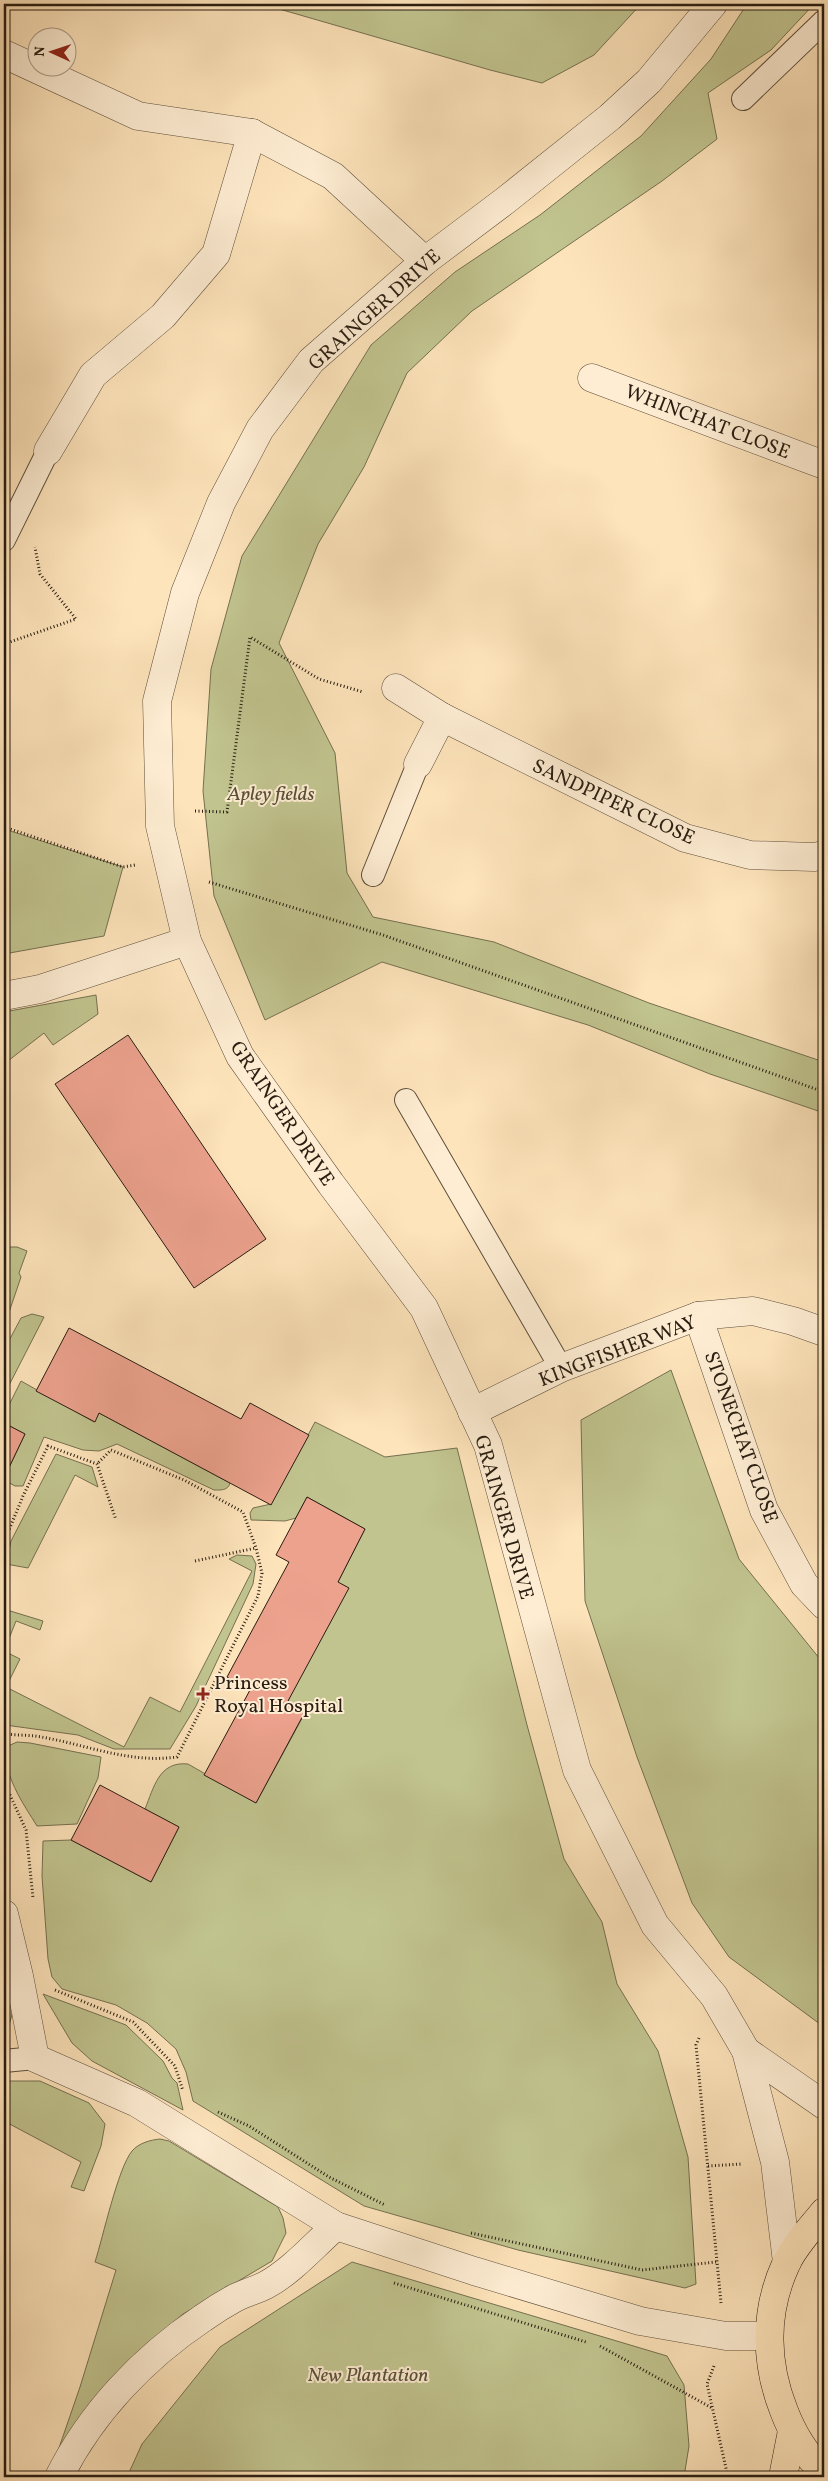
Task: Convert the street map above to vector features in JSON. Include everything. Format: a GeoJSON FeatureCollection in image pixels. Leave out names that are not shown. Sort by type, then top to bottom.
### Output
{"type":"FeatureCollection","features":[{"type":"Feature","properties":{"kind":"main road"},"geometry":{"type":"LineString","coordinates":[[824,2212],[787,2262],[773,2298],[768,2336],[774,2385],[792,2431],[824,2471]]}},
{"type":"Feature","properties":{"kind":"main road"},"geometry":{"type":"LineString","coordinates":[[783,2477],[792,2431]]}},
{"type":"Feature","properties":{"kind":"street","name":"GRAINGER DRIVE"},"geometry":{"type":"LineString","coordinates":[[713,4],[648,81],[610,117],[506,200],[425,260],[312,361],[260,429],[221,503],[185,593],[157,701],[160,826],[187,941],[240,1056],[331,1184],[424,1308],[488,1445],[576,1770],[655,1924],[714,1996],[746,2051],[775,2162],[787,2262]]}},
{"type":"Feature","properties":{"kind":"street"},"geometry":{"type":"LineString","coordinates":[[4,54],[138,116],[252,134],[333,176],[425,260]]}},
{"type":"Feature","properties":{"kind":"street"},"geometry":{"type":"LineString","coordinates":[[48,452],[92,375],[163,316],[216,254],[252,134]]}},
{"type":"Feature","properties":{"kind":"street","name":"WHINCHAT CLOSE"},"geometry":{"type":"LineString","coordinates":[[592,378],[824,465]]}},
{"type":"Feature","properties":{"kind":"street","name":"SANDPIPER CLOSE"},"geometry":{"type":"LineString","coordinates":[[396,688],[442,717],[686,838],[750,855],[814,858],[824,855]]}},
{"type":"Feature","properties":{"kind":"street"},"geometry":{"type":"LineString","coordinates":[[418,764],[442,717]]}},
{"type":"Feature","properties":{"kind":"street"},"geometry":{"type":"LineString","coordinates":[[4,996],[40,988],[187,941]]}},
{"type":"Feature","properties":{"kind":"street","name":"KINGFISHER WAY"},"geometry":{"type":"LineString","coordinates":[[472,1412],[562,1368],[698,1316],[753,1311],[793,1321],[824,1332]]}},
{"type":"Feature","properties":{"kind":"street","name":"STONECHAT CLOSE"},"geometry":{"type":"LineString","coordinates":[[698,1316],[764,1510],[804,1584],[824,1605]]}},
{"type":"Feature","properties":{"kind":"street"},"geometry":{"type":"LineString","coordinates":[[4,1914],[19,1976],[35,2058],[137,2103],[336,2226],[474,2271],[640,2321],[726,2336],[768,2336]]}},
{"type":"Feature","properties":{"kind":"street","name":"GRAINGER DRIVE"},"geometry":{"type":"LineString","coordinates":[[746,2051],[824,2105]]}},
{"type":"Feature","properties":{"kind":"street"},"geometry":{"type":"LineString","coordinates":[[59,2477],[97,2416],[127,2381],[161,2350],[234,2298],[267,2284],[293,2265],[336,2226]]}},
{"type":"Feature","properties":{"kind":"lane"},"geometry":{"type":"LineString","coordinates":[[743,99],[824,21]]}},
{"type":"Feature","properties":{"kind":"lane"},"geometry":{"type":"LineString","coordinates":[[4,540],[48,452]]}},
{"type":"Feature","properties":{"kind":"lane"},"geometry":{"type":"LineString","coordinates":[[373,875],[418,764]]}},
{"type":"Feature","properties":{"kind":"lane"},"geometry":{"type":"LineString","coordinates":[[406,1100],[562,1368]]}},
{"type":"Feature","properties":{"kind":"lane"},"geometry":{"type":"LineString","coordinates":[[4,2061],[35,2058]]}},
{"type":"Feature","properties":{"kind":"path"},"geometry":{"type":"LineString","coordinates":[[4,644],[76,619],[40,574],[24,498]]}},
{"type":"Feature","properties":{"kind":"path"},"geometry":{"type":"LineString","coordinates":[[195,811],[227,812],[250,637],[319,679],[376,695],[396,688]]}},
{"type":"Feature","properties":{"kind":"path"},"geometry":{"type":"LineString","coordinates":[[4,827],[123,867],[140,864]]}},
{"type":"Feature","properties":{"kind":"path"},"geometry":{"type":"LineString","coordinates":[[209,882],[382,935],[824,1092]]}},
{"type":"Feature","properties":{"kind":"path"},"geometry":{"type":"LineString","coordinates":[[4,1542],[23,1496],[48,1446],[97,1464]]}},
{"type":"Feature","properties":{"kind":"path"},"geometry":{"type":"LineString","coordinates":[[4,1734],[35,1736],[112,1755],[157,1760],[177,1756],[258,1596],[262,1573],[256,1548],[243,1512],[184,1480],[111,1450],[97,1464]]}},
{"type":"Feature","properties":{"kind":"path"},"geometry":{"type":"LineString","coordinates":[[97,1464],[116,1520]]}},
{"type":"Feature","properties":{"kind":"path"},"geometry":{"type":"LineString","coordinates":[[195,1561],[256,1548]]}},
{"type":"Feature","properties":{"kind":"path"},"geometry":{"type":"LineString","coordinates":[[4,1782],[26,1830],[34,1905]]}},
{"type":"Feature","properties":{"kind":"path"},"geometry":{"type":"LineString","coordinates":[[48,1988],[133,2022],[175,2066],[184,2096]]}},
{"type":"Feature","properties":{"kind":"path"},"geometry":{"type":"LineString","coordinates":[[714,1996],[696,2045],[717,2281]]}},
{"type":"Feature","properties":{"kind":"path"},"geometry":{"type":"LineString","coordinates":[[216,2111],[249,2126],[329,2176],[390,2207]]}},
{"type":"Feature","properties":{"kind":"path"},"geometry":{"type":"LineString","coordinates":[[463,2231],[642,2270],[716,2262]]}},
{"type":"Feature","properties":{"kind":"path"},"geometry":{"type":"LineString","coordinates":[[394,2283],[603,2347],[713,2408]]}},
{"type":"Feature","properties":{"kind":"path"},"geometry":{"type":"LineString","coordinates":[[707,2384],[728,2477]]}},
{"type":"Feature","properties":{"kind":"green space"},"geometry":{"type":"Polygon","coordinates":[[[262,4],[641,4],[594,55],[542,83],[490,70],[262,4]]]}},
{"type":"Feature","properties":{"kind":"green space","name":"Apley fields"},"geometry":{"type":"Polygon","coordinates":[[[747,4],[814,4],[771,50],[708,93],[717,139],[662,181],[472,311],[407,373],[364,467],[318,544],[279,643],[335,753],[347,873],[373,917],[494,942],[649,1003],[824,1062],[824,1113],[710,1074],[588,1025],[382,962],[265,1020],[214,896],[203,791],[211,669],[242,556],[371,345],[455,272],[540,215],[641,136],[711,59],[747,4]]]}},
{"type":"Feature","properties":{"kind":"green space"},"geometry":{"type":"Polygon","coordinates":[[[4,829],[123,867],[104,936],[4,954],[4,829]]]}},
{"type":"Feature","properties":{"kind":"green space"},"geometry":{"type":"Polygon","coordinates":[[[96,995],[98,1014],[53,1045],[44,1033],[4,1064],[4,1012],[96,995]]]}},
{"type":"Feature","properties":{"kind":"green space"},"geometry":{"type":"Polygon","coordinates":[[[10,1247],[17,1247],[27,1251],[19,1273],[21,1277],[4,1327],[4,1250],[10,1247]]]}},
{"type":"Feature","properties":{"kind":"green space"},"geometry":{"type":"Polygon","coordinates":[[[32,1314],[44,1317],[4,1395],[4,1350],[21,1318],[32,1314]]]}},
{"type":"Feature","properties":{"kind":"green space"},"geometry":{"type":"Polygon","coordinates":[[[671,1370],[739,1559],[824,1664],[824,2027],[729,1957],[692,1903],[637,1757],[585,1601],[581,1420],[671,1370]]]}},
{"type":"Feature","properties":{"kind":"green space"},"geometry":{"type":"Polygon","coordinates":[[[21,1381],[94,1422],[99,1413],[230,1483],[229,1486],[224,1490],[214,1490],[117,1444],[99,1451],[83,1450],[44,1437],[23,1486],[15,1486],[4,1480],[4,1478],[25,1434],[4,1423],[4,1415],[21,1381]]]}},
{"type":"Feature","properties":{"kind":"green space"},"geometry":{"type":"Polygon","coordinates":[[[315,1422],[385,1457],[457,1448],[527,1725],[564,1859],[602,1922],[617,1984],[658,2051],[688,2157],[696,2284],[685,2288],[518,2250],[364,2206],[193,2101],[186,2072],[176,2049],[147,2023],[116,2005],[62,1989],[52,1977],[48,1959],[42,1876],[43,1841],[71,1840],[151,1882],[179,1827],[145,1809],[155,1784],[164,1771],[178,1764],[188,1764],[256,1803],[306,1711],[288,1701],[338,1582],[365,1529],[307,1497],[296,1518],[285,1521],[251,1520],[250,1513],[253,1508],[271,1504],[315,1422]]]}},
{"type":"Feature","properties":{"kind":"green space"},"geometry":{"type":"Polygon","coordinates":[[[56,1454],[92,1467],[98,1487],[75,1475],[28,1568],[6,1564],[11,1541],[56,1454]]]}},
{"type":"Feature","properties":{"kind":"green space"},"geometry":{"type":"Polygon","coordinates":[[[237,1555],[252,1556],[256,1564],[253,1584],[196,1706],[170,1749],[114,1749],[78,1735],[5,1725],[4,1651],[20,1659],[6,1687],[124,1747],[150,1697],[180,1712],[252,1571],[229,1559],[237,1555]]]}},
{"type":"Feature","properties":{"kind":"green space"},"geometry":{"type":"Polygon","coordinates":[[[7,1610],[43,1621],[40,1630],[16,1621],[4,1650],[4,1613],[7,1610]]]}},
{"type":"Feature","properties":{"kind":"green space"},"geometry":{"type":"Polygon","coordinates":[[[17,1742],[101,1757],[98,1778],[77,1824],[37,1826],[15,1788],[7,1766],[8,1746],[17,1742]]]}},
{"type":"Feature","properties":{"kind":"green space"},"geometry":{"type":"Polygon","coordinates":[[[4,1982],[14,2007],[7,2033],[4,2035],[4,1982]]]}},
{"type":"Feature","properties":{"kind":"green space"},"geometry":{"type":"Polygon","coordinates":[[[43,1994],[126,2025],[163,2061],[172,2078],[177,2083],[183,2110],[92,2061],[72,2043],[43,1994]]]}},
{"type":"Feature","properties":{"kind":"green space"},"geometry":{"type":"Polygon","coordinates":[[[4,2081],[40,2081],[89,2103],[105,2124],[101,2146],[84,2191],[71,2187],[81,2162],[4,2121],[4,2081]]]}},
{"type":"Feature","properties":{"kind":"green space"},"geometry":{"type":"Polygon","coordinates":[[[160,2139],[169,2141],[278,2207],[283,2218],[286,2233],[272,2261],[183,2314],[146,2345],[49,2477],[80,2387],[116,2270],[95,2262],[116,2187],[121,2172],[132,2151],[145,2142],[160,2139]]]}},
{"type":"Feature","properties":{"kind":"green space","name":"New Plantation"},"geometry":{"type":"Polygon","coordinates":[[[352,2262],[667,2356],[684,2385],[689,2446],[684,2477],[127,2477],[142,2444],[220,2347],[352,2262]]]}},
{"type":"Feature","properties":{"kind":"building"},"geometry":{"type":"Polygon","coordinates":[[[128,1035],[266,1239],[194,1288],[55,1084],[128,1035]]]}},
{"type":"Feature","properties":{"kind":"building"},"geometry":{"type":"Polygon","coordinates":[[[69,1328],[241,1419],[250,1403],[309,1435],[271,1505],[99,1413],[95,1422],[36,1391],[69,1328]]]}},
{"type":"Feature","properties":{"kind":"building"},"geometry":{"type":"Polygon","coordinates":[[[4,1423],[25,1434],[4,1478],[4,1423]]]}},
{"type":"Feature","properties":{"kind":"building"},"geometry":{"type":"Polygon","coordinates":[[[307,1497],[365,1529],[338,1582],[349,1588],[288,1701],[306,1710],[256,1803],[204,1775],[250,1690],[227,1677],[289,1562],[276,1555],[307,1497]]]}},
{"type":"Feature","properties":{"kind":"building"},"geometry":{"type":"Polygon","coordinates":[[[100,1785],[179,1827],[151,1882],[71,1840],[100,1785]]]}},
{"type":"Feature","properties":{"kind":"place","name":"Princess Royal Hospital"},"geometry":{"type":"Point","coordinates":[203,1694]}}]}
